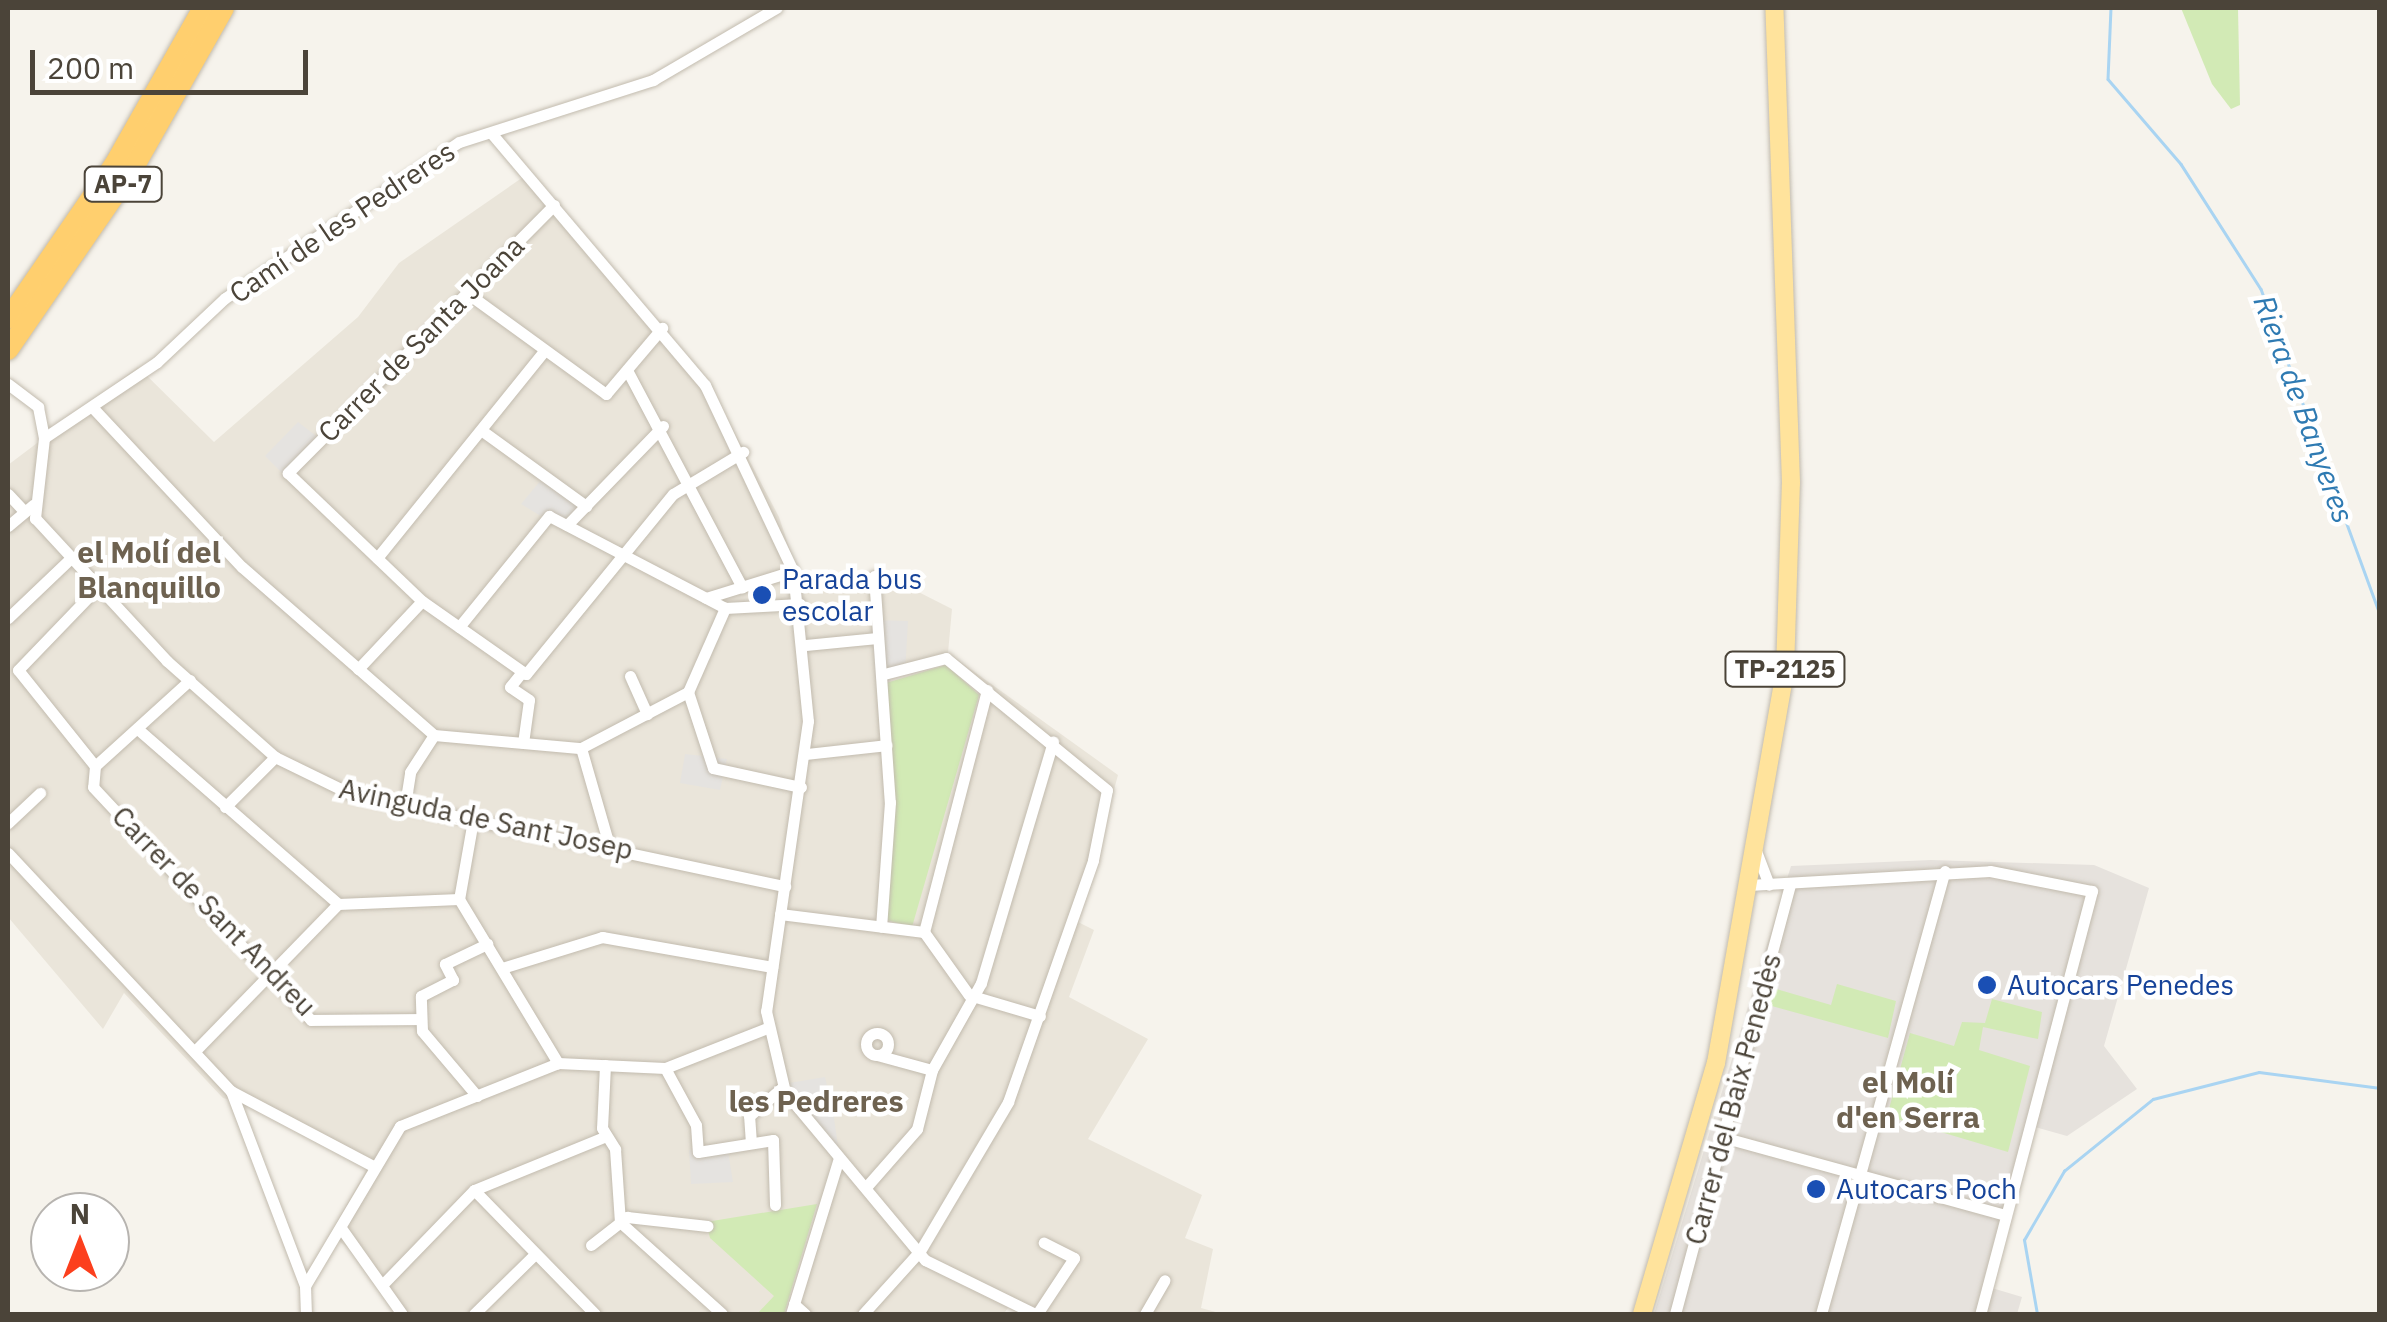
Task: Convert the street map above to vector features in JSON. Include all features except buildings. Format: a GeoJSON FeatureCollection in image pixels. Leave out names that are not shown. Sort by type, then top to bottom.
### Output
{"type":"FeatureCollection","features":[{"type":"Feature","properties":{"kind":"highway","name":"AP-7"},"geometry":{"type":"LineString","coordinates":[[8,319],[114,165],[203,8]]}},
{"type":"Feature","properties":{"kind":"highway","name":"AP-7"},"geometry":{"type":"LineString","coordinates":[[8,350],[133,169],[224,8]]}},
{"type":"Feature","properties":{"kind":"main road","name":"TP-2125"},"geometry":{"type":"LineString","coordinates":[[1642,1314],[1716,1063],[1785,671],[1791,548],[1774,8]]}},
{"type":"Feature","properties":{"kind":"street","name":"Camí de les Pedreres"},"geometry":{"type":"LineString","coordinates":[[44,438],[93,408],[268,267],[458,142],[653,80],[776,8]]}},
{"type":"Feature","properties":{"kind":"street"},"geometry":{"type":"LineString","coordinates":[[492,134],[662,328],[743,452],[793,571],[806,645],[806,754],[772,967],[767,1028],[783,1087],[838,1158],[867,1186],[936,1268],[1036,1314],[1074,1258],[1044,1244]]}},
{"type":"Feature","properties":{"kind":"street","name":"Carrer de Santa Joana"},"geometry":{"type":"LineString","coordinates":[[377,558],[288,472],[554,205]]}},
{"type":"Feature","properties":{"kind":"street"},"geometry":{"type":"LineString","coordinates":[[468,294],[606,394],[662,328]]}},
{"type":"Feature","properties":{"kind":"street"},"geometry":{"type":"LineString","coordinates":[[524,673],[422,601],[377,558],[545,350]]}},
{"type":"Feature","properties":{"kind":"street"},"geometry":{"type":"LineString","coordinates":[[627,370],[663,426],[742,587]]}},
{"type":"Feature","properties":{"kind":"street"},"geometry":{"type":"LineString","coordinates":[[8,384],[38,408],[44,438],[29,508],[8,526]]}},
{"type":"Feature","properties":{"kind":"street"},"geometry":{"type":"LineString","coordinates":[[93,408],[242,567],[434,735],[581,748],[688,692],[725,608]]}},
{"type":"Feature","properties":{"kind":"street"},"geometry":{"type":"LineString","coordinates":[[566,526],[663,426]]}},
{"type":"Feature","properties":{"kind":"street"},"geometry":{"type":"LineString","coordinates":[[482,430],[586,506]]}},
{"type":"Feature","properties":{"kind":"street"},"geometry":{"type":"LineString","coordinates":[[524,743],[529,700],[510,686],[619,556],[690,479],[743,452]]}},
{"type":"Feature","properties":{"kind":"street","name":"Avinguda de Sant Josep"},"geometry":{"type":"LineString","coordinates":[[8,494],[29,508],[70,560],[167,661],[275,756],[351,794],[609,845],[786,886]]}},
{"type":"Feature","properties":{"kind":"street"},"geometry":{"type":"LineString","coordinates":[[459,627],[549,516],[619,556],[725,608],[800,604]]}},
{"type":"Feature","properties":{"kind":"street"},"geometry":{"type":"LineString","coordinates":[[8,618],[70,560]]}},
{"type":"Feature","properties":{"kind":"street"},"geometry":{"type":"LineString","coordinates":[[705,598],[793,571]]}},
{"type":"Feature","properties":{"kind":"street"},"geometry":{"type":"LineString","coordinates":[[874,576],[887,745],[880,927]]}},
{"type":"Feature","properties":{"kind":"street","name":"Carrer de Sant Andreu"},"geometry":{"type":"LineString","coordinates":[[97,588],[18,670],[95,766],[94,788],[310,1020],[421,1018]]}},
{"type":"Feature","properties":{"kind":"street"},"geometry":{"type":"LineString","coordinates":[[358,669],[422,601]]}},
{"type":"Feature","properties":{"kind":"street"},"geometry":{"type":"LineString","coordinates":[[806,645],[877,638]]}},
{"type":"Feature","properties":{"kind":"street"},"geometry":{"type":"LineString","coordinates":[[863,1314],[920,1251],[995,1128],[1040,1016],[1107,790],[1052,741],[946,658],[884,674]]}},
{"type":"Feature","properties":{"kind":"street"},"geometry":{"type":"LineString","coordinates":[[630,676],[647,714]]}},
{"type":"Feature","properties":{"kind":"street"},"geometry":{"type":"LineString","coordinates":[[95,766],[140,731],[190,680]]}},
{"type":"Feature","properties":{"kind":"street"},"geometry":{"type":"LineString","coordinates":[[924,932],[987,690]]}},
{"type":"Feature","properties":{"kind":"street"},"geometry":{"type":"LineString","coordinates":[[688,692],[713,768],[801,787]]}},
{"type":"Feature","properties":{"kind":"street"},"geometry":{"type":"LineString","coordinates":[[140,731],[338,904],[458,899]]}},
{"type":"Feature","properties":{"kind":"street"},"geometry":{"type":"LineString","coordinates":[[404,805],[410,772],[434,735]]}},
{"type":"Feature","properties":{"kind":"street"},"geometry":{"type":"LineString","coordinates":[[867,1186],[918,1129],[932,1070],[970,994],[1052,741]]}},
{"type":"Feature","properties":{"kind":"street"},"geometry":{"type":"LineString","coordinates":[[806,754],[887,745]]}},
{"type":"Feature","properties":{"kind":"street"},"geometry":{"type":"LineString","coordinates":[[581,748],[609,845]]}},
{"type":"Feature","properties":{"kind":"street"},"geometry":{"type":"LineString","coordinates":[[225,808],[275,756]]}},
{"type":"Feature","properties":{"kind":"street"},"geometry":{"type":"LineString","coordinates":[[8,823],[40,793]]}},
{"type":"Feature","properties":{"kind":"street"},"geometry":{"type":"LineString","coordinates":[[474,820],[458,899],[558,1064]]}},
{"type":"Feature","properties":{"kind":"street"},"geometry":{"type":"LineString","coordinates":[[1755,848],[1771,884]]}},
{"type":"Feature","properties":{"kind":"street"},"geometry":{"type":"LineString","coordinates":[[8,853],[231,1091],[376,1167]]}},
{"type":"Feature","properties":{"kind":"street"},"geometry":{"type":"LineString","coordinates":[[1748,885],[1945,871],[2083,882],[2092,891],[1980,1314]]}},
{"type":"Feature","properties":{"kind":"street"},"geometry":{"type":"LineString","coordinates":[[1820,1314],[1864,1172],[1945,871]]}},
{"type":"Feature","properties":{"kind":"street"},"geometry":{"type":"LineString","coordinates":[[1745,906],[1771,884]]}},
{"type":"Feature","properties":{"kind":"street","name":"Carrer del Baix Penedès"},"geometry":{"type":"LineString","coordinates":[[1675,1314],[1790,884]]}},
{"type":"Feature","properties":{"kind":"street"},"geometry":{"type":"LineString","coordinates":[[195,1051],[338,904]]}},
{"type":"Feature","properties":{"kind":"street"},"geometry":{"type":"LineString","coordinates":[[780,914],[924,932],[970,994],[1040,1016]]}},
{"type":"Feature","properties":{"kind":"street"},"geometry":{"type":"LineString","coordinates":[[502,968],[602,936],[772,967]]}},
{"type":"Feature","properties":{"kind":"street"},"geometry":{"type":"LineString","coordinates":[[477,1096],[421,1018],[421,996],[453,980],[444,964],[487,944]]}},
{"type":"Feature","properties":{"kind":"street"},"geometry":{"type":"LineString","coordinates":[[304,1286],[400,1126],[558,1064],[664,1068],[767,1028]]}},
{"type":"Feature","properties":{"kind":"street"},"geometry":{"type":"LineString","coordinates":[[882,1056],[932,1070]]}},
{"type":"Feature","properties":{"kind":"street"},"geometry":{"type":"LineString","coordinates":[[606,1065],[606,1136],[616,1149],[620,1222],[722,1314]]}},
{"type":"Feature","properties":{"kind":"street"},"geometry":{"type":"LineString","coordinates":[[664,1068],[696,1125],[698,1152],[773,1140],[775,1205]]}},
{"type":"Feature","properties":{"kind":"street"},"geometry":{"type":"LineString","coordinates":[[751,1143],[748,1116],[783,1087]]}},
{"type":"Feature","properties":{"kind":"street"},"geometry":{"type":"LineString","coordinates":[[231,1091],[304,1286],[306,1314]]}},
{"type":"Feature","properties":{"kind":"street"},"geometry":{"type":"LineString","coordinates":[[383,1284],[474,1190],[606,1136]]}},
{"type":"Feature","properties":{"kind":"street"},"geometry":{"type":"LineString","coordinates":[[1722,1137],[1864,1172],[2005,1215]]}},
{"type":"Feature","properties":{"kind":"street"},"geometry":{"type":"LineString","coordinates":[[805,1314],[793,1309],[838,1158]]}},
{"type":"Feature","properties":{"kind":"street"},"geometry":{"type":"LineString","coordinates":[[474,1190],[595,1314]]}},
{"type":"Feature","properties":{"kind":"street"},"geometry":{"type":"LineString","coordinates":[[591,1246],[620,1222],[660,1214],[706,1226]]}},
{"type":"Feature","properties":{"kind":"street"},"geometry":{"type":"LineString","coordinates":[[341,1228],[402,1314]]}},
{"type":"Feature","properties":{"kind":"street"},"geometry":{"type":"LineString","coordinates":[[474,1314],[534,1255]]}},
{"type":"Feature","properties":{"kind":"street"},"geometry":{"type":"LineString","coordinates":[[1145,1314],[1165,1280]]}},
{"type":"Feature","properties":{"kind":"street"},"geometry":{"type":"LineString","coordinates":[[487,1302],[499,1314]]}},
{"type":"Feature","properties":{"kind":"shaded area"},"geometry":{"type":"Polygon","coordinates":[[[529,173],[708,382],[779,517],[798,574],[879,572],[952,609],[948,653],[1118,775],[1078,922],[1094,930],[1069,997],[1148,1039],[1088,1139],[1202,1195],[1185,1238],[1213,1249],[1201,1308],[1223,1314],[1039,1314],[1010,1304],[1004,1314],[395,1314],[361,1258],[330,1234],[368,1167],[261,1108],[223,1098],[124,993],[103,1029],[8,917],[8,465],[138,367],[214,442],[358,317],[399,263],[529,173]]]}},
{"type":"Feature","properties":{"kind":"shaded area"},"geometry":{"type":"Polygon","coordinates":[[[298,422],[324,442],[287,478],[265,456],[298,422]]]}},
{"type":"Feature","properties":{"kind":"shaded area"},"geometry":{"type":"Polygon","coordinates":[[[547,473],[590,505],[564,530],[521,504],[547,473]]]}},
{"type":"Feature","properties":{"kind":"shaded area"},"geometry":{"type":"Polygon","coordinates":[[[872,620],[908,621],[905,674],[875,680],[872,620]]]}},
{"type":"Feature","properties":{"kind":"shaded area"},"geometry":{"type":"Polygon","coordinates":[[[685,754],[727,759],[720,790],[680,783],[685,754]]]}},
{"type":"Feature","properties":{"kind":"shaded area"},"geometry":{"type":"Polygon","coordinates":[[[1931,860],[2094,865],[2149,888],[2104,1046],[2137,1089],[2067,1136],[2035,1127],[1992,1288],[2022,1297],[2017,1314],[1654,1314],[1791,866],[1931,860]]]}},
{"type":"Feature","properties":{"kind":"shaded area"},"geometry":{"type":"Polygon","coordinates":[[[825,1077],[833,1111],[839,1153],[789,1083],[825,1077]]]}},
{"type":"Feature","properties":{"kind":"shaded area"},"geometry":{"type":"Polygon","coordinates":[[[727,1145],[733,1182],[691,1184],[689,1150],[727,1145]]]}},
{"type":"Feature","properties":{"kind":"green space"},"geometry":{"type":"Polygon","coordinates":[[[2181,8],[2238,9],[2240,105],[2231,109],[2212,84],[2181,8]]]}},
{"type":"Feature","properties":{"kind":"green space"},"geometry":{"type":"Polygon","coordinates":[[[946,665],[979,695],[912,927],[887,920],[886,683],[946,665]]]}},
{"type":"Feature","properties":{"kind":"green space"},"geometry":{"type":"Polygon","coordinates":[[[1837,984],[1896,1001],[1888,1038],[1768,1005],[1773,988],[1831,1005],[1837,984]]]}},
{"type":"Feature","properties":{"kind":"green space"},"geometry":{"type":"Polygon","coordinates":[[[1992,999],[2042,1012],[2038,1039],[1983,1027],[1979,1050],[2030,1066],[2008,1152],[1887,1116],[1910,1033],[1954,1046],[1962,1022],[1985,1023],[1992,999]]]}},
{"type":"Feature","properties":{"kind":"green space"},"geometry":{"type":"Polygon","coordinates":[[[817,1204],[784,1314],[757,1314],[774,1296],[710,1238],[706,1222],[817,1204]]]}},
{"type":"Feature","properties":{"kind":"waterway","name":"Riera de Banyeres"},"geometry":{"type":"LineString","coordinates":[[2111,8],[2108,79],[2181,164],[2261,289],[2380,615]]}},
{"type":"Feature","properties":{"kind":"waterway","name":"Riera de Banyeres"},"geometry":{"type":"LineString","coordinates":[[2037,1314],[2024,1240],[2064,1171],[2153,1099],[2259,1072],[2380,1088]]}},
{"type":"Feature","properties":{"kind":"place","name":"Parada bus escolar"},"geometry":{"type":"Point","coordinates":[762,595]}},
{"type":"Feature","properties":{"kind":"place","name":"Autocars Penedes"},"geometry":{"type":"Point","coordinates":[1987,985]}},
{"type":"Feature","properties":{"kind":"place","name":"Autocars Poch"},"geometry":{"type":"Point","coordinates":[1816,1189]}},
{"type":"Feature","properties":{"kind":"district","name":"el Molí del Blanquillo"},"geometry":{"type":"Point","coordinates":[149,569]}},
{"type":"Feature","properties":{"kind":"district","name":"el Molí d'en Serra"},"geometry":{"type":"Point","coordinates":[1908,1099]}},
{"type":"Feature","properties":{"kind":"district","name":"les Pedreres"},"geometry":{"type":"Point","coordinates":[816,1101]}}]}
